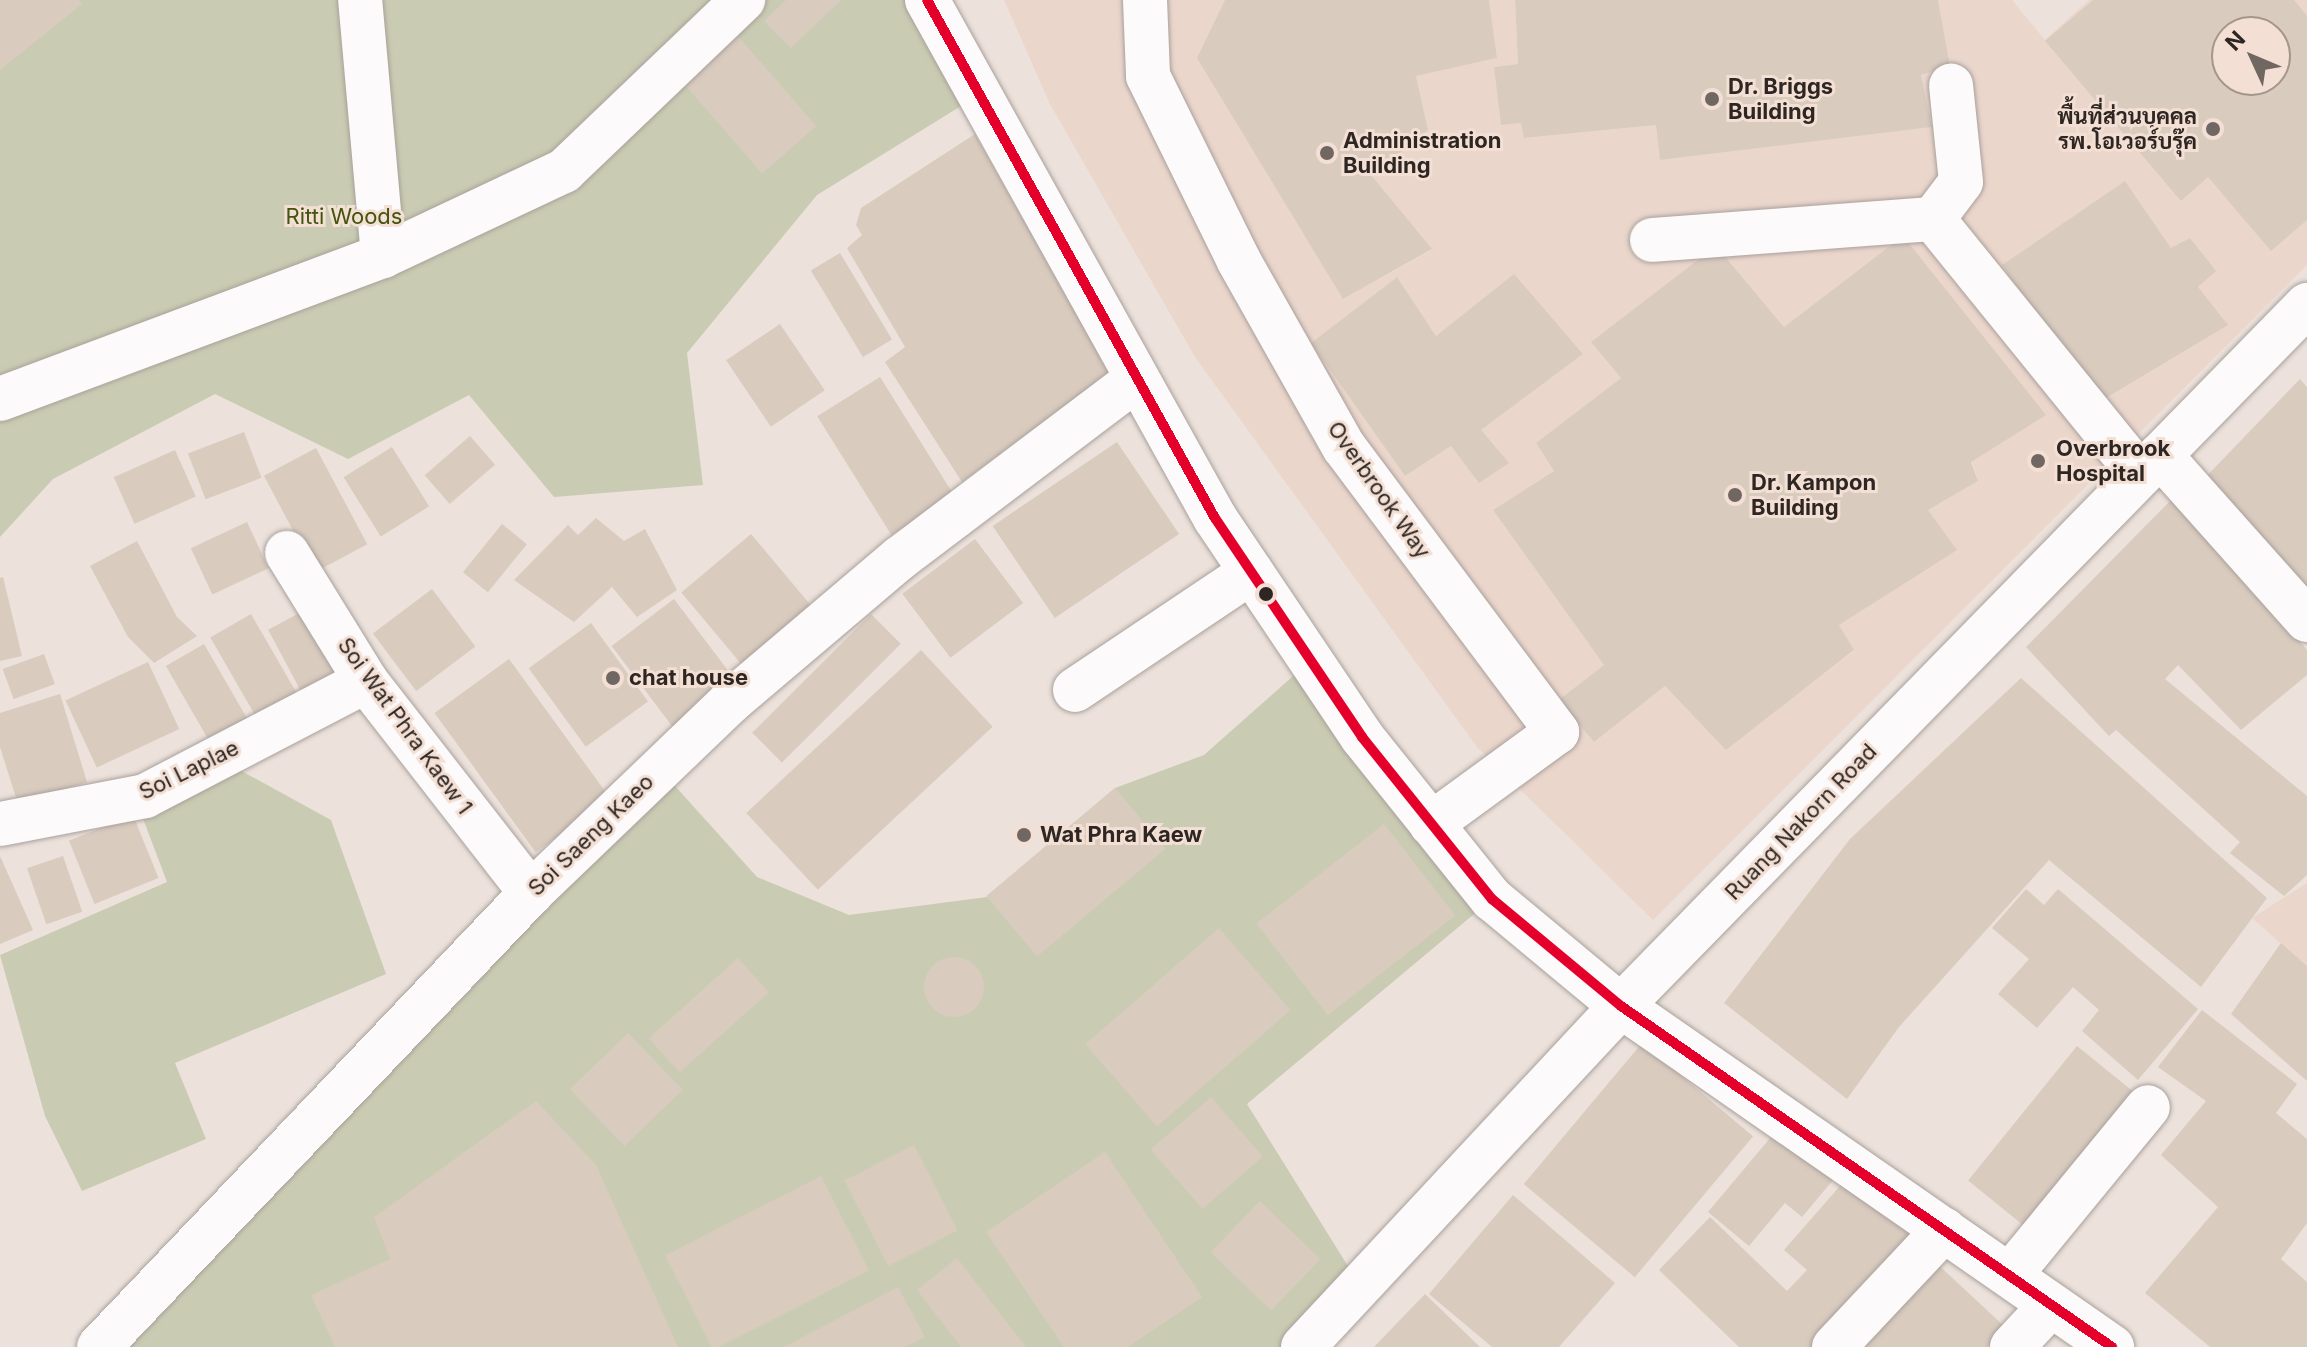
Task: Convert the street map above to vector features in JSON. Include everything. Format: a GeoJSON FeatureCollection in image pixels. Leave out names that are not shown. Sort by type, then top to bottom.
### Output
{"type":"FeatureCollection","features":[{"type":"Feature","properties":{"kind":"street"},"geometry":{"type":"LineString","coordinates":[[360,0],[383,256]]}},
{"type":"Feature","properties":{"kind":"street"},"geometry":{"type":"LineString","coordinates":[[0,399],[383,256],[564,171],[743,0]]}},
{"type":"Feature","properties":{"kind":"street"},"geometry":{"type":"LineString","coordinates":[[927,0],[1135,380],[1251,572],[1362,737],[1492,899],[1621,1006],[2112,1347]]}},
{"type":"Feature","properties":{"kind":"street","name":"Overbrook Way"},"geometry":{"type":"LineString","coordinates":[[1145,0],[1148,76],[1247,274],[1344,447],[1557,732],[1431,824]]}},
{"type":"Feature","properties":{"kind":"street"},"geometry":{"type":"LineString","coordinates":[[1652,240],[1933,219],[1961,182],[1951,86]]}},
{"type":"Feature","properties":{"kind":"street"},"geometry":{"type":"LineString","coordinates":[[1933,219],[2150,465],[2307,620]]}},
{"type":"Feature","properties":{"kind":"street","name":"Ruang Nakorn Road"},"geometry":{"type":"LineString","coordinates":[[1303,1347],[1621,1006],[2150,465],[2301,325]]}},
{"type":"Feature","properties":{"kind":"street","name":"Soi Saeng Kaeo"},"geometry":{"type":"LineString","coordinates":[[99,1347],[531,893],[742,692],[900,558],[1135,380]]}},
{"type":"Feature","properties":{"kind":"street","name":"Soi Wat Phra Kaew 1"},"geometry":{"type":"LineString","coordinates":[[287,553],[366,681],[531,893]]}},
{"type":"Feature","properties":{"kind":"street"},"geometry":{"type":"LineString","coordinates":[[1075,690],[1251,572]]}},
{"type":"Feature","properties":{"kind":"street","name":"Soi Laplae"},"geometry":{"type":"LineString","coordinates":[[0,824],[145,796],[366,681]]}},
{"type":"Feature","properties":{"kind":"street"},"geometry":{"type":"LineString","coordinates":[[2010,1275],[2148,1107]]}},
{"type":"Feature","properties":{"kind":"street"},"geometry":{"type":"LineString","coordinates":[[1834,1347],[1944,1230]]}},
{"type":"Feature","properties":{"kind":"street"},"geometry":{"type":"LineString","coordinates":[[2012,1347],[2051,1305]]}},
{"type":"Feature","properties":{"kind":"shaded area","name":"Overbrook Hospital"},"geometry":{"type":"Polygon","coordinates":[[[1004,0],[1225,0],[1343,299],[1432,250],[1372,176],[1428,130],[1416,76],[1497,58],[1489,0],[1515,0],[1518,64],[1494,67],[1502,125],[1521,123],[1525,138],[1656,125],[1661,160],[1932,127],[1921,75],[1950,66],[1938,0],[2012,0],[2045,40],[2089,0],[2307,0],[2307,265],[1653,920],[1477,747],[1195,357],[1050,104],[1004,0]],[[2125,181],[2002,265],[2198,287],[2215,271],[2171,248],[2125,181]],[[1903,236],[1784,327],[1716,246],[1592,342],[1621,378],[1536,443],[1554,471],[1493,510],[1604,665],[1560,701],[1594,742],[1665,686],[1726,749],[1854,651],[1839,625],[1956,549],[1928,510],[1978,481],[1903,236]],[[1514,275],[1436,336],[1397,277],[1311,343],[1405,476],[1451,446],[1479,482],[1481,430],[1583,354],[1514,275]]]}},
{"type":"Feature","properties":{"kind":"shaded area"},"geometry":{"type":"Polygon","coordinates":[[[2307,883],[2307,967],[2252,918],[2307,883]]]}},
{"type":"Feature","properties":{"kind":"green space","name":"Ritti Woods"},"geometry":{"type":"Polygon","coordinates":[[[0,0],[916,0],[961,106],[817,195],[687,353],[703,485],[554,497],[469,395],[348,459],[215,394],[53,479],[0,537],[0,0]]]}},
{"type":"Feature","properties":{"kind":"green space","name":"Wat Phra Kaew"},"geometry":{"type":"Polygon","coordinates":[[[1310,661],[1492,899],[1247,1104],[1361,1287],[1303,1347],[110,1347],[667,777],[757,877],[849,915],[987,897],[1115,788],[1204,755],[1310,661]]]}},
{"type":"Feature","properties":{"kind":"green space"},"geometry":{"type":"Polygon","coordinates":[[[236,768],[331,820],[386,974],[175,1063],[206,1139],[82,1191],[45,1116],[0,955],[167,882],[142,816],[236,768]]]}},
{"type":"Feature","properties":{"kind":"building"},"geometry":{"type":"Polygon","coordinates":[[[0,0],[79,0],[82,4],[0,70],[0,0]]]}},
{"type":"Feature","properties":{"kind":"building"},"geometry":{"type":"Polygon","coordinates":[[[786,0],[841,0],[791,48],[764,21],[786,0]]]}},
{"type":"Feature","properties":{"kind":"building","name":"Administration Building"},"geometry":{"type":"Polygon","coordinates":[[[1225,0],[1489,0],[1497,58],[1416,76],[1428,130],[1372,176],[1432,249],[1343,299],[1197,58],[1225,0]]]}},
{"type":"Feature","properties":{"kind":"building","name":"Dr. Briggs Building"},"geometry":{"type":"Polygon","coordinates":[[[1515,0],[1938,0],[1950,66],[1921,75],[1932,127],[1660,160],[1656,125],[1524,138],[1521,123],[1501,125],[1494,67],[1518,64],[1515,0]]]}},
{"type":"Feature","properties":{"kind":"building","name":"พื้นที่ส่วนบุคคล รพ.โอเวอร์บรุ๊ค"},"geometry":{"type":"Polygon","coordinates":[[[2093,0],[2294,0],[2307,16],[2307,220],[2271,251],[2208,177],[2181,201],[2045,41],[2093,0]]]}},
{"type":"Feature","properties":{"kind":"building"},"geometry":{"type":"Polygon","coordinates":[[[737,35],[816,126],[762,174],[683,82],[737,35]]]}},
{"type":"Feature","properties":{"kind":"building"},"geometry":{"type":"Polygon","coordinates":[[[975,134],[1110,373],[962,482],[885,362],[905,347],[847,248],[862,235],[856,225],[861,208],[975,134]]]}},
{"type":"Feature","properties":{"kind":"building"},"geometry":{"type":"Polygon","coordinates":[[[2125,181],[2171,248],[2190,238],[2216,271],[2198,287],[2228,325],[2099,402],[2002,265],[2125,181]]]}},
{"type":"Feature","properties":{"kind":"building","name":"Dr. Kampon Building"},"geometry":{"type":"Polygon","coordinates":[[[1903,236],[2046,415],[1971,462],[1978,481],[1928,510],[1957,550],[1839,625],[1854,650],[1726,750],[1665,686],[1594,742],[1559,700],[1604,665],[1493,510],[1554,471],[1536,443],[1621,378],[1591,342],[1716,246],[1784,327],[1903,236]]]}},
{"type":"Feature","properties":{"kind":"building"},"geometry":{"type":"Polygon","coordinates":[[[840,253],[892,340],[863,357],[811,271],[840,253]]]}},
{"type":"Feature","properties":{"kind":"building"},"geometry":{"type":"Polygon","coordinates":[[[1514,274],[1583,354],[1481,430],[1509,463],[1479,483],[1451,446],[1405,476],[1311,343],[1397,277],[1436,336],[1514,274]]]}},
{"type":"Feature","properties":{"kind":"building"},"geometry":{"type":"Polygon","coordinates":[[[780,324],[825,390],[771,427],[726,360],[780,324]]]}},
{"type":"Feature","properties":{"kind":"building"},"geometry":{"type":"Polygon","coordinates":[[[880,377],[954,496],[891,535],[817,416],[880,377]]]}},
{"type":"Feature","properties":{"kind":"building"},"geometry":{"type":"Polygon","coordinates":[[[2300,379],[2307,387],[2307,604],[2200,483],[2300,379]]]}},
{"type":"Feature","properties":{"kind":"building"},"geometry":{"type":"Polygon","coordinates":[[[244,432],[262,478],[206,499],[188,454],[244,432]]]}},
{"type":"Feature","properties":{"kind":"building"},"geometry":{"type":"Polygon","coordinates":[[[470,436],[495,465],[450,504],[425,475],[470,436]]]}},
{"type":"Feature","properties":{"kind":"building"},"geometry":{"type":"Polygon","coordinates":[[[1117,442],[1179,534],[1055,618],[993,526],[1117,442]]]}},
{"type":"Feature","properties":{"kind":"building"},"geometry":{"type":"Polygon","coordinates":[[[392,447],[429,506],[381,537],[344,477],[392,447]]]}},
{"type":"Feature","properties":{"kind":"building"},"geometry":{"type":"Polygon","coordinates":[[[316,448],[367,544],[315,572],[264,476],[316,448]]]}},
{"type":"Feature","properties":{"kind":"building"},"geometry":{"type":"Polygon","coordinates":[[[175,450],[196,497],[135,524],[114,477],[175,450]]]}},
{"type":"Feature","properties":{"kind":"building"},"geometry":{"type":"Polygon","coordinates":[[[2176,495],[2307,650],[2307,675],[2241,730],[2178,665],[2165,679],[2307,796],[2307,875],[2284,896],[2230,853],[2240,842],[2116,730],[2109,736],[2026,647],[2176,495]]]}},
{"type":"Feature","properties":{"kind":"building"},"geometry":{"type":"Polygon","coordinates":[[[596,518],[624,541],[645,529],[677,590],[637,617],[612,587],[574,622],[514,580],[568,525],[578,535],[596,518]]]}},
{"type":"Feature","properties":{"kind":"building"},"geometry":{"type":"Polygon","coordinates":[[[247,522],[269,568],[212,594],[191,548],[247,522]]]}},
{"type":"Feature","properties":{"kind":"building"},"geometry":{"type":"Polygon","coordinates":[[[502,524],[527,544],[488,592],[463,572],[502,524]]]}},
{"type":"Feature","properties":{"kind":"building"},"geometry":{"type":"Polygon","coordinates":[[[751,534],[818,614],[749,673],[681,592],[751,534]]]}},
{"type":"Feature","properties":{"kind":"building"},"geometry":{"type":"Polygon","coordinates":[[[975,539],[1023,603],[950,658],[902,594],[975,539]]]}},
{"type":"Feature","properties":{"kind":"building"},"geometry":{"type":"Polygon","coordinates":[[[137,541],[177,617],[197,636],[154,663],[128,637],[90,566],[137,541]]]}},
{"type":"Feature","properties":{"kind":"building"},"geometry":{"type":"Polygon","coordinates":[[[3,577],[22,656],[0,661],[0,578],[3,577]]]}},
{"type":"Feature","properties":{"kind":"building"},"geometry":{"type":"Polygon","coordinates":[[[432,589],[475,647],[416,691],[373,634],[432,589]]]}},
{"type":"Feature","properties":{"kind":"building"},"geometry":{"type":"Polygon","coordinates":[[[674,599],[740,686],[677,733],[612,646],[674,599]]]}},
{"type":"Feature","properties":{"kind":"building"},"geometry":{"type":"Polygon","coordinates":[[[307,609],[339,670],[301,691],[268,630],[307,609]]]}},
{"type":"Feature","properties":{"kind":"building"},"geometry":{"type":"Polygon","coordinates":[[[251,614],[298,696],[258,720],[210,638],[251,614]]]}},
{"type":"Feature","properties":{"kind":"building"},"geometry":{"type":"Polygon","coordinates":[[[871,614],[901,644],[782,762],[752,733],[871,614]]]}},
{"type":"Feature","properties":{"kind":"building"},"geometry":{"type":"Polygon","coordinates":[[[591,623],[648,701],[586,747],[529,668],[591,623]]]}},
{"type":"Feature","properties":{"kind":"building"},"geometry":{"type":"Polygon","coordinates":[[[204,644],[248,721],[210,743],[166,666],[204,644]]]}},
{"type":"Feature","properties":{"kind":"building"},"geometry":{"type":"Polygon","coordinates":[[[921,650],[993,727],[818,890],[746,813],[921,650]]]}},
{"type":"Feature","properties":{"kind":"building"},"geometry":{"type":"Polygon","coordinates":[[[44,654],[55,684],[14,699],[3,669],[44,654]]]}},
{"type":"Feature","properties":{"kind":"building"},"geometry":{"type":"Polygon","coordinates":[[[509,659],[610,798],[536,852],[435,713],[509,659]]]}},
{"type":"Feature","properties":{"kind":"building"},"geometry":{"type":"Polygon","coordinates":[[[148,662],[179,729],[97,768],[66,700],[148,662]]]}},
{"type":"Feature","properties":{"kind":"building"},"geometry":{"type":"Polygon","coordinates":[[[2021,678],[2267,898],[2201,987],[2049,860],[1899,1027],[1847,1099],[1724,1003],[1850,839],[2021,678]]]}},
{"type":"Feature","properties":{"kind":"building"},"geometry":{"type":"Polygon","coordinates":[[[60,694],[87,782],[18,804],[0,747],[0,713],[60,694]]]}},
{"type":"Feature","properties":{"kind":"building"},"geometry":{"type":"Polygon","coordinates":[[[1115,788],[1166,849],[1037,957],[986,896],[1115,788]]]}},
{"type":"Feature","properties":{"kind":"building"},"geometry":{"type":"Polygon","coordinates":[[[133,815],[158,878],[94,904],[69,841],[133,815]]]}},
{"type":"Feature","properties":{"kind":"building"},"geometry":{"type":"Polygon","coordinates":[[[1384,824],[1455,915],[1328,1015],[1256,924],[1384,824]]]}},
{"type":"Feature","properties":{"kind":"building"},"geometry":{"type":"Polygon","coordinates":[[[0,856],[33,930],[0,944],[0,856]]]}},
{"type":"Feature","properties":{"kind":"building"},"geometry":{"type":"Polygon","coordinates":[[[63,856],[82,912],[46,924],[27,868],[63,856]]]}},
{"type":"Feature","properties":{"kind":"building"},"geometry":{"type":"Polygon","coordinates":[[[2026,889],[2044,905],[2058,889],[2198,1009],[2138,1080],[2082,1031],[2099,1010],[2073,987],[2037,1028],[1998,994],[2029,959],[1992,928],[2026,889]]]}},
{"type":"Feature","properties":{"kind":"building"},"geometry":{"type":"Polygon","coordinates":[[[1219,928],[1291,1010],[1157,1126],[1085,1044],[1219,928]]]}},
{"type":"Feature","properties":{"kind":"building"},"geometry":{"type":"Polygon","coordinates":[[[2281,943],[2307,966],[2307,1081],[2231,1014],[2281,943]]]}},
{"type":"Feature","properties":{"kind":"building"},"geometry":{"type":"Polygon","coordinates":[[[954,957],[966,959],[975,966],[982,975],[982,999],[975,1008],[966,1015],[954,1017],[942,1015],[933,1008],[926,999],[924,987],[926,975],[933,966],[942,959],[954,957]]]}},
{"type":"Feature","properties":{"kind":"building"},"geometry":{"type":"Polygon","coordinates":[[[738,958],[769,992],[680,1072],[649,1038],[738,958]]]}},
{"type":"Feature","properties":{"kind":"building"},"geometry":{"type":"Polygon","coordinates":[[[2202,1010],[2297,1084],[2276,1113],[2307,1139],[2307,1223],[2281,1259],[2307,1282],[2307,1347],[2210,1347],[2145,1293],[2218,1207],[2161,1155],[2206,1101],[2158,1067],[2202,1010]]]}},
{"type":"Feature","properties":{"kind":"building"},"geometry":{"type":"Polygon","coordinates":[[[628,1033],[683,1090],[625,1146],[570,1089],[628,1033]]]}},
{"type":"Feature","properties":{"kind":"building"},"geometry":{"type":"Polygon","coordinates":[[[1642,1043],[1753,1136],[1635,1277],[1524,1184],[1642,1043]]]}},
{"type":"Feature","properties":{"kind":"building"},"geometry":{"type":"Polygon","coordinates":[[[2077,1046],[2134,1092],[2025,1226],[1968,1180],[2077,1046]]]}},
{"type":"Feature","properties":{"kind":"building"},"geometry":{"type":"Polygon","coordinates":[[[1211,1097],[1263,1157],[1202,1209],[1151,1149],[1211,1097]]]}},
{"type":"Feature","properties":{"kind":"building"},"geometry":{"type":"Polygon","coordinates":[[[536,1101],[596,1165],[678,1347],[335,1347],[311,1295],[390,1259],[374,1217],[536,1101]]]}},
{"type":"Feature","properties":{"kind":"building"},"geometry":{"type":"Polygon","coordinates":[[[1776,1131],[1833,1180],[1802,1217],[1785,1203],[1749,1246],[1708,1212],[1776,1131]]]}},
{"type":"Feature","properties":{"kind":"building"},"geometry":{"type":"Polygon","coordinates":[[[914,1145],[958,1231],[888,1266],[845,1180],[914,1145]]]}},
{"type":"Feature","properties":{"kind":"building"},"geometry":{"type":"Polygon","coordinates":[[[1105,1152],[1202,1297],[1128,1347],[1064,1347],[986,1232],[1105,1152]]]}},
{"type":"Feature","properties":{"kind":"building"},"geometry":{"type":"Polygon","coordinates":[[[821,1176],[869,1270],[719,1347],[712,1347],[665,1255],[821,1176]]]}},
{"type":"Feature","properties":{"kind":"building"},"geometry":{"type":"Polygon","coordinates":[[[1846,1179],[1912,1236],[1812,1347],[1739,1347],[1659,1270],[1710,1217],[1787,1291],[1807,1270],[1784,1250],[1846,1179]]]}},
{"type":"Feature","properties":{"kind":"building"},"geometry":{"type":"Polygon","coordinates":[[[1513,1195],[1615,1283],[1559,1347],[1492,1347],[1429,1294],[1513,1195]]]}},
{"type":"Feature","properties":{"kind":"building"},"geometry":{"type":"Polygon","coordinates":[[[1260,1201],[1320,1259],[1271,1310],[1211,1252],[1260,1201]]]}},
{"type":"Feature","properties":{"kind":"building"},"geometry":{"type":"Polygon","coordinates":[[[957,1258],[1026,1347],[961,1347],[917,1290],[957,1258]]]}},
{"type":"Feature","properties":{"kind":"building"},"geometry":{"type":"Polygon","coordinates":[[[1932,1259],[2005,1327],[1987,1347],[1851,1347],[1932,1259]]]}},
{"type":"Feature","properties":{"kind":"building"},"geometry":{"type":"Polygon","coordinates":[[[898,1287],[925,1337],[905,1347],[784,1347],[898,1287]]]}},
{"type":"Feature","properties":{"kind":"building"},"geometry":{"type":"Polygon","coordinates":[[[1425,1294],[1480,1347],[1374,1347],[1425,1294]]]}},
{"type":"Feature","properties":{"kind":"transit line"},"geometry":{"type":"LineString","coordinates":[[927,0],[1215,518],[1362,737],[1492,899],[1621,1006],[2112,1347]]}},
{"type":"Feature","properties":{"kind":"place","name":"Dr. Briggs Building"},"geometry":{"type":"Point","coordinates":[1712,99]}},
{"type":"Feature","properties":{"kind":"place","name":"พื้นที่ส่วนบุคคล รพ.โอเวอร์บรุ๊ค"},"geometry":{"type":"Point","coordinates":[2213,129]}},
{"type":"Feature","properties":{"kind":"place","name":"Administration Building"},"geometry":{"type":"Point","coordinates":[1327,153]}},
{"type":"Feature","properties":{"kind":"place","name":"Overbrook Hospital"},"geometry":{"type":"Point","coordinates":[2038,461]}},
{"type":"Feature","properties":{"kind":"place","name":"Dr. Kampon Building"},"geometry":{"type":"Point","coordinates":[1735,495]}},
{"type":"Feature","properties":{"kind":"place","name":"chat house"},"geometry":{"type":"Point","coordinates":[613,678]}},
{"type":"Feature","properties":{"kind":"place","name":"Wat Phra Kaew"},"geometry":{"type":"Point","coordinates":[1024,835]}}]}
